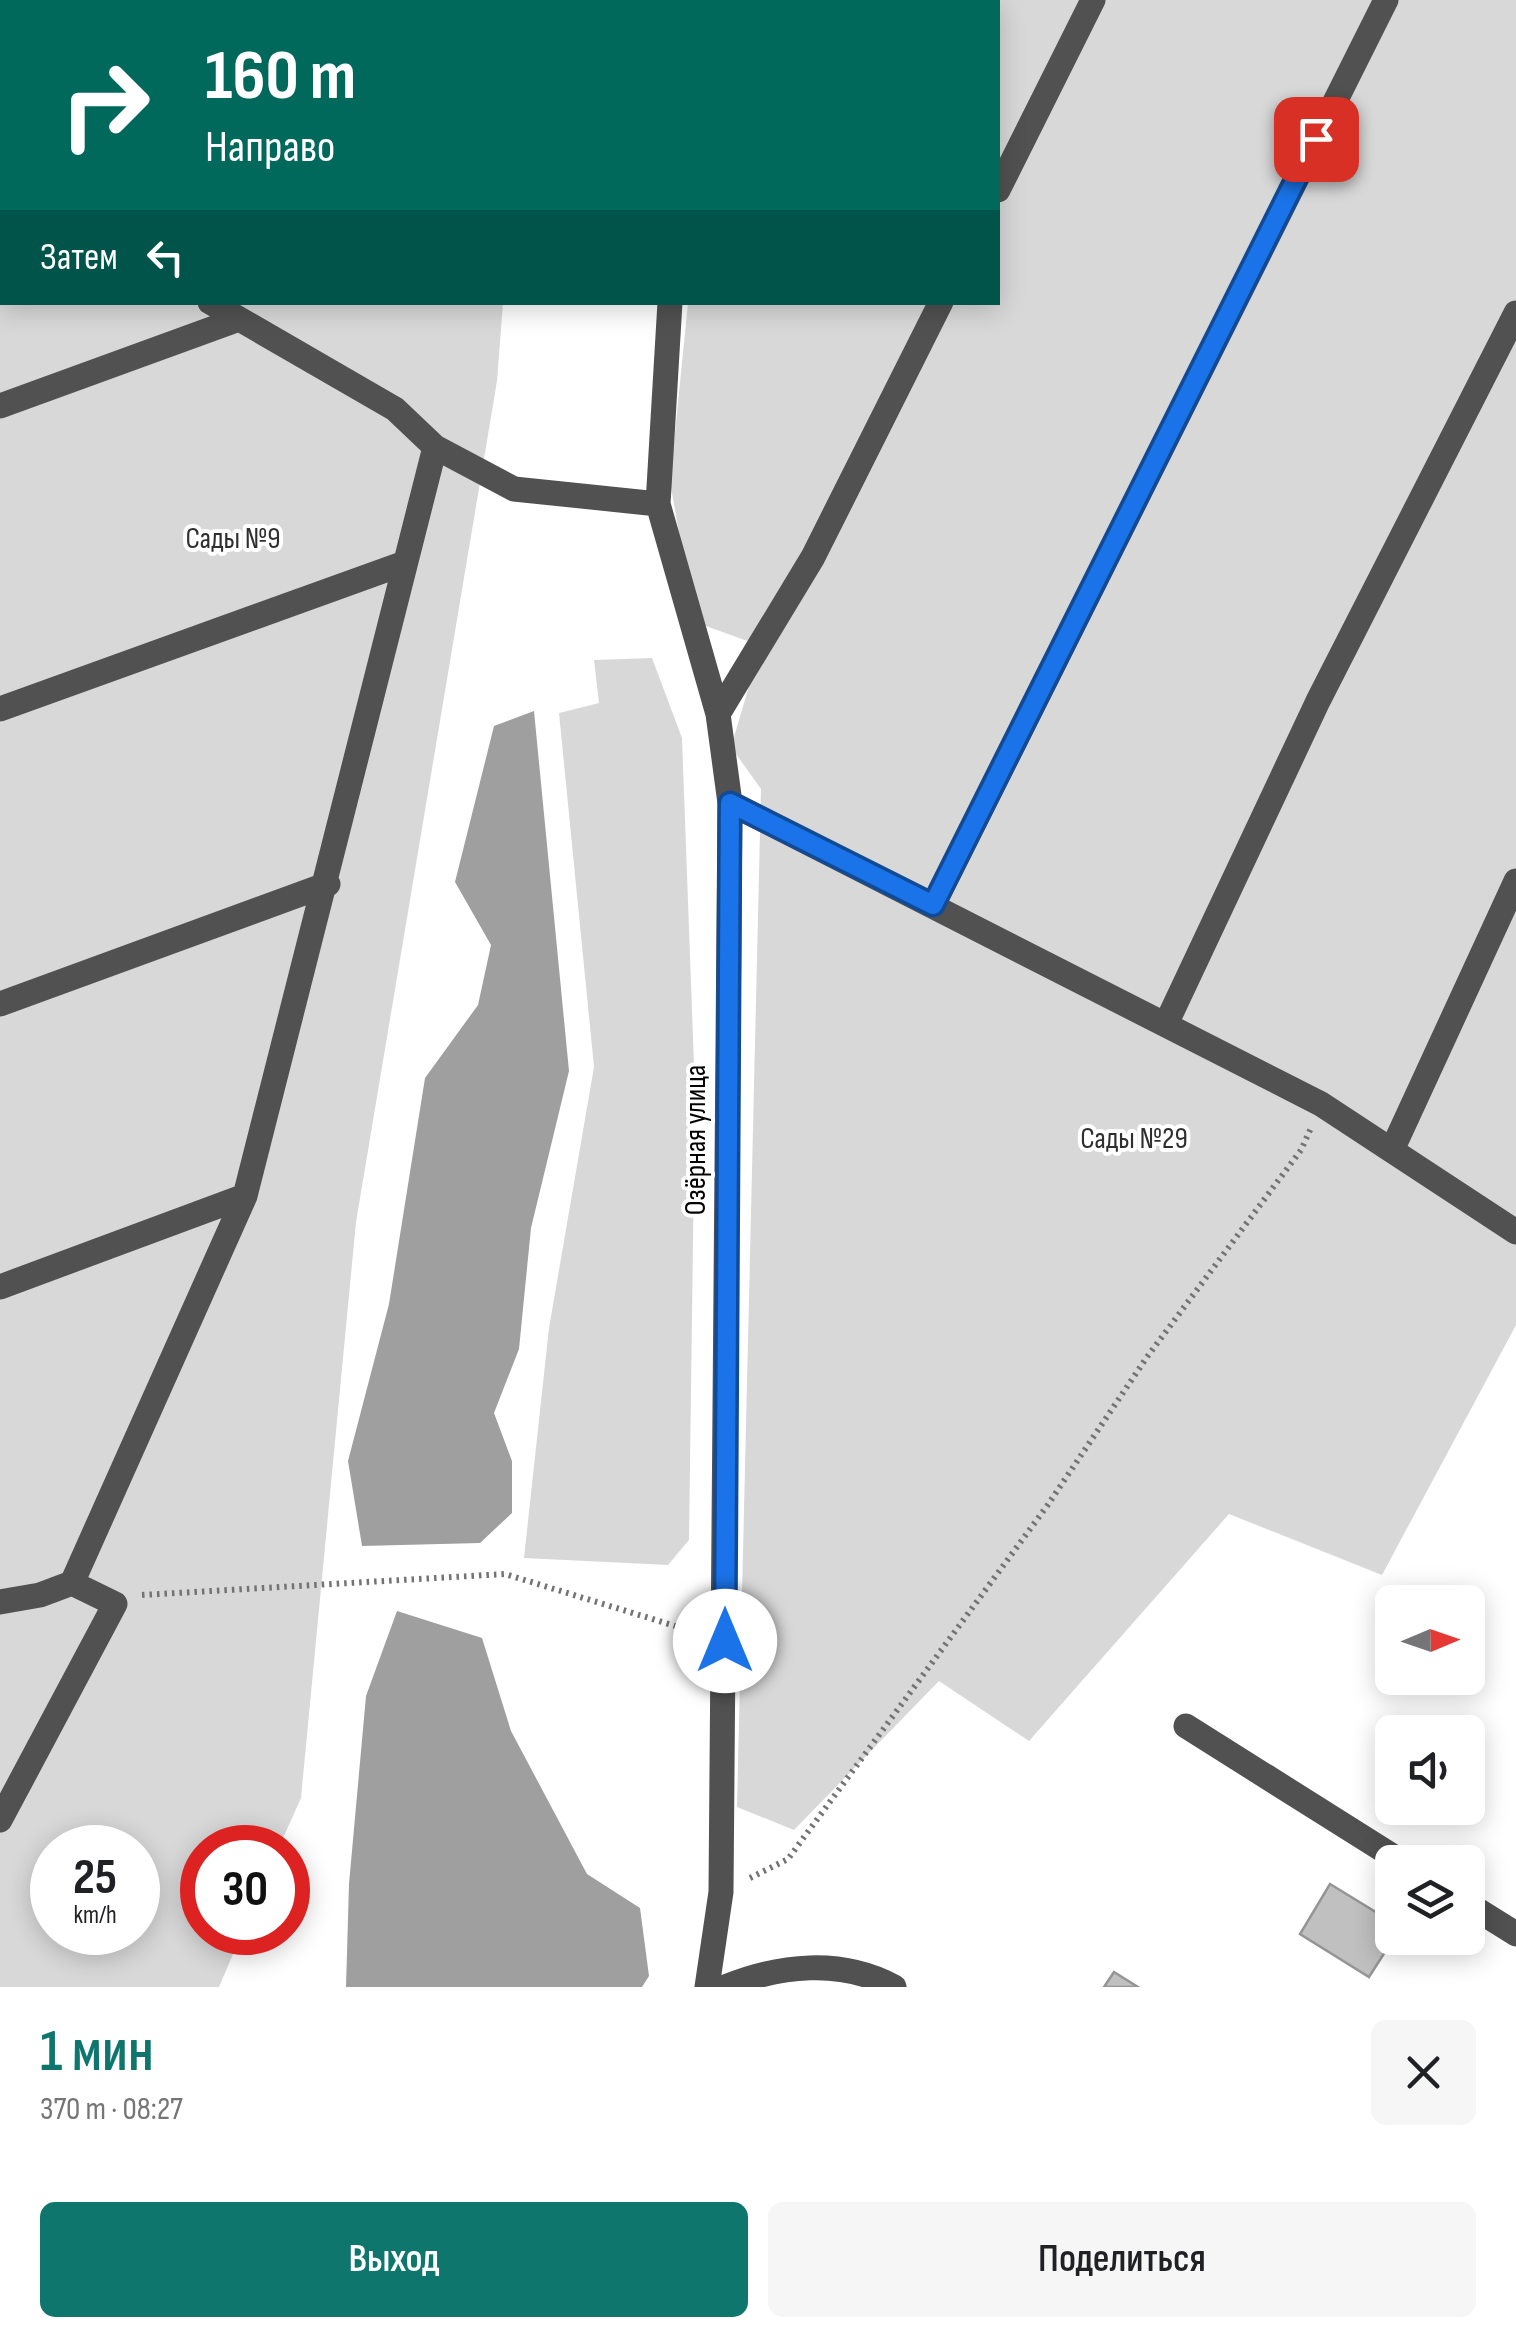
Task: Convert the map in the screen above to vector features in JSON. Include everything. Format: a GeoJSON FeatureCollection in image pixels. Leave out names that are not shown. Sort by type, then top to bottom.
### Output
{"type":"FeatureCollection","features":[{"type":"Feature","properties":{"kind":"street"},"geometry":{"type":"LineString","coordinates":[[1000,186],[1093,0]]}},
{"type":"Feature","properties":{"kind":"street"},"geometry":{"type":"LineString","coordinates":[[933,905],[1386,0]]}},
{"type":"Feature","properties":{"kind":"street"},"geometry":{"type":"LineString","coordinates":[[215,305],[395,409],[435,447],[514,490],[658,504]]}},
{"type":"Feature","properties":{"kind":"street","name":"Озёрная улица"},"geometry":{"type":"LineString","coordinates":[[670,305],[658,504],[718,714],[730,803],[721,1892],[707,1987]]}},
{"type":"Feature","properties":{"kind":"street"},"geometry":{"type":"LineString","coordinates":[[718,714],[813,557],[939,305]]}},
{"type":"Feature","properties":{"kind":"street"},"geometry":{"type":"LineString","coordinates":[[1166,1024],[1318,701],[1516,313]]}},
{"type":"Feature","properties":{"kind":"street"},"geometry":{"type":"LineString","coordinates":[[0,406],[240,319]]}},
{"type":"Feature","properties":{"kind":"street"},"geometry":{"type":"LineString","coordinates":[[0,1602],[40,1595],[72,1583],[245,1196],[328,884],[402,564],[435,447]]}},
{"type":"Feature","properties":{"kind":"street"},"geometry":{"type":"LineString","coordinates":[[0,709],[402,564]]}},
{"type":"Feature","properties":{"kind":"street"},"geometry":{"type":"LineString","coordinates":[[730,803],[1321,1104],[1516,1232]]}},
{"type":"Feature","properties":{"kind":"street"},"geometry":{"type":"LineString","coordinates":[[1392,1150],[1516,880]]}},
{"type":"Feature","properties":{"kind":"street"},"geometry":{"type":"LineString","coordinates":[[0,1004],[328,884]]}},
{"type":"Feature","properties":{"kind":"street"},"geometry":{"type":"LineString","coordinates":[[0,1287],[245,1196]]}},
{"type":"Feature","properties":{"kind":"street"},"geometry":{"type":"LineString","coordinates":[[0,1820],[114,1604],[72,1583]]}},
{"type":"Feature","properties":{"kind":"street"},"geometry":{"type":"LineString","coordinates":[[1186,1726],[1375,1845]]}},
{"type":"Feature","properties":{"kind":"street"},"geometry":{"type":"LineString","coordinates":[[1485,1915],[1516,1934]]}},
{"type":"Feature","properties":{"kind":"street"},"geometry":{"type":"LineString","coordinates":[[725,1987],[764,1971],[826,1966],[894,1987]]}},
{"type":"Feature","properties":{"kind":"path"},"geometry":{"type":"LineString","coordinates":[[721,1892],[788,1859],[1047,1506],[1157,1342],[1301,1150],[1321,1104]]}},
{"type":"Feature","properties":{"kind":"path"},"geometry":{"type":"LineString","coordinates":[[114,1604],[153,1591],[505,1574],[725,1641]]}},
{"type":"Feature","properties":{"kind":"green space","name":"Сады №29"},"geometry":{"type":"Polygon","coordinates":[[[1000,0],[1516,0],[1516,1325],[1382,1575],[1229,1514],[1029,1741],[939,1681],[794,1830],[737,1807],[761,789],[731,747],[761,646],[695,622],[670,482],[688,305],[1000,305],[1000,0]]]}},
{"type":"Feature","properties":{"kind":"green space","name":"Сады №9"},"geometry":{"type":"Polygon","coordinates":[[[0,305],[503,305],[497,381],[356,1222],[301,1798],[289,1825],[180,1825],[180,1955],[233,1955],[219,1987],[0,1987],[0,305]]]}},
{"type":"Feature","properties":{"kind":"green space"},"geometry":{"type":"Polygon","coordinates":[[[652,658],[682,738],[695,1092],[689,1540],[668,1565],[524,1558],[549,1328],[594,1067],[559,713],[599,703],[594,660],[652,658]]]}},
{"type":"Feature","properties":{"kind":"shaded area"},"geometry":{"type":"Polygon","coordinates":[[[534,711],[569,1071],[531,1228],[519,1349],[494,1413],[512,1461],[512,1513],[480,1543],[362,1546],[348,1461],[389,1304],[425,1078],[478,1005],[491,945],[455,882],[494,726],[534,711]]]}},
{"type":"Feature","properties":{"kind":"shaded area"},"geometry":{"type":"Polygon","coordinates":[[[397,1611],[482,1638],[511,1731],[587,1874],[640,1908],[649,1976],[642,1987],[346,1987],[349,1884],[366,1696],[397,1611]]]}},
{"type":"Feature","properties":{"kind":"building"},"geometry":{"type":"Polygon","coordinates":[[[1330,1884],[1375,1912],[1375,1955],[1383,1955],[1369,1977],[1300,1934],[1330,1884]]]}},
{"type":"Feature","properties":{"kind":"building"},"geometry":{"type":"Polygon","coordinates":[[[1114,1972],[1138,1987],[1104,1987],[1114,1972]]]}},
{"type":"Feature","properties":{"kind":"route"},"geometry":{"type":"LineString","coordinates":[[725,1641],[730,803],[933,905],[1316,139]]}}]}
